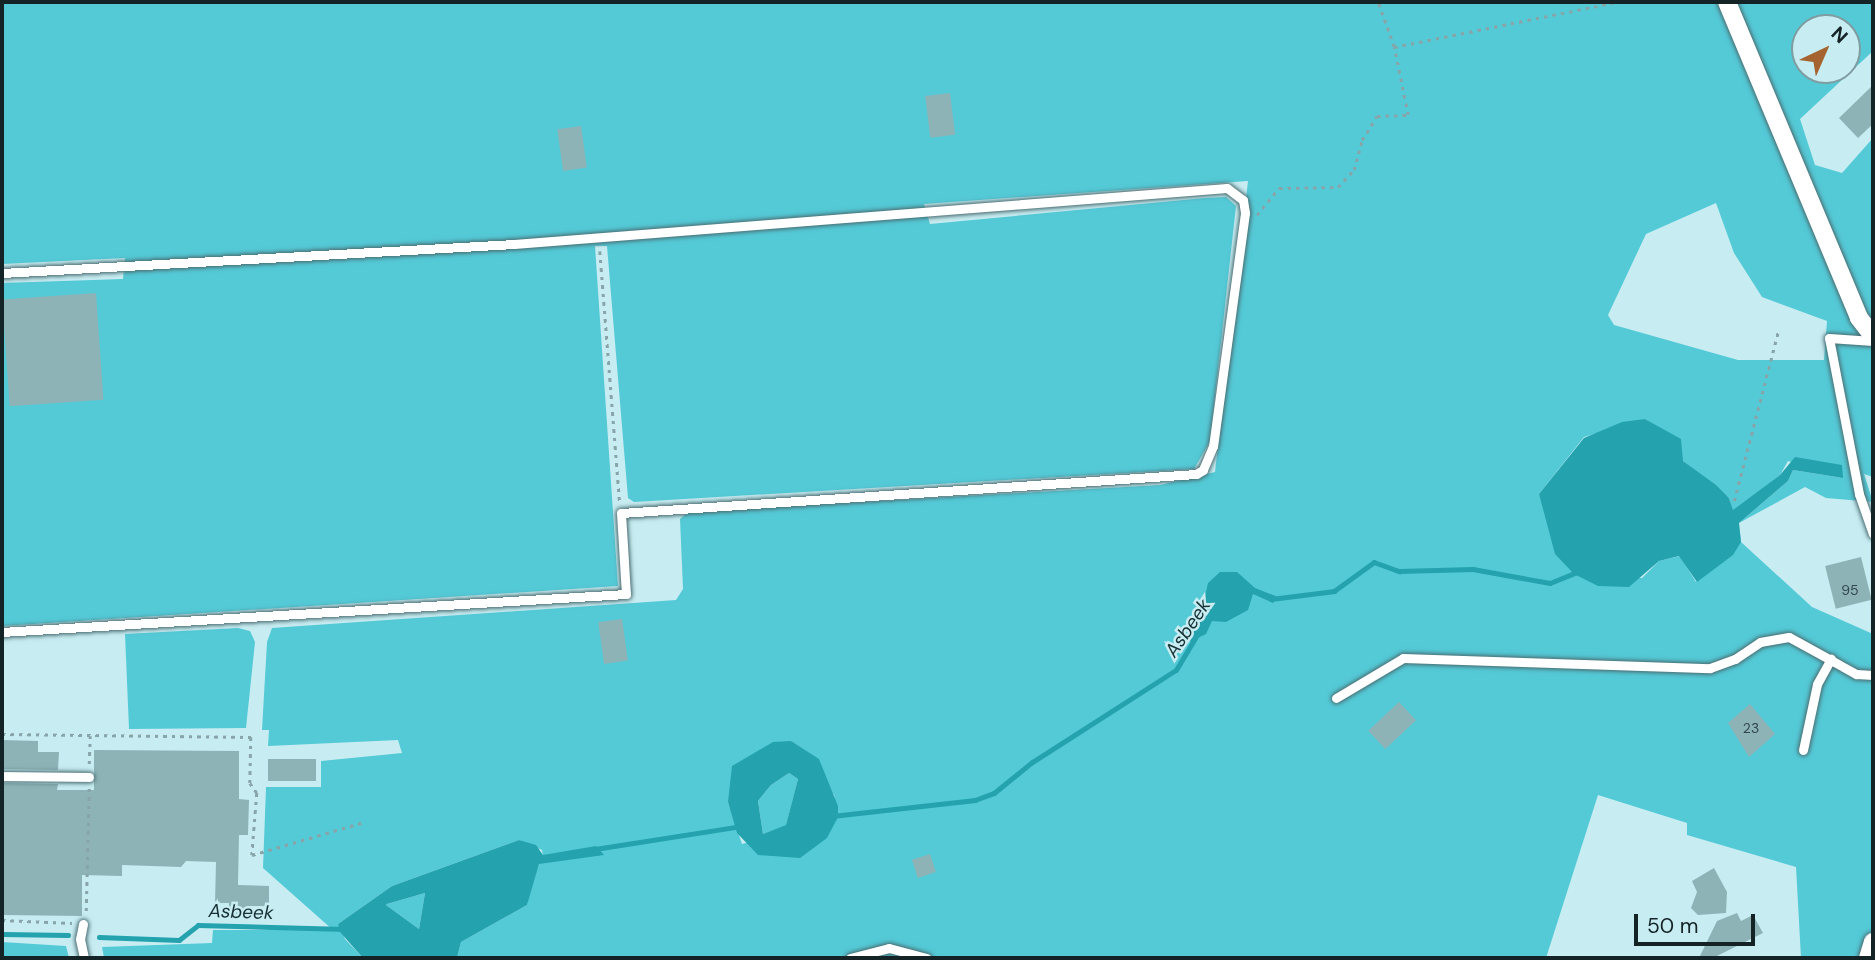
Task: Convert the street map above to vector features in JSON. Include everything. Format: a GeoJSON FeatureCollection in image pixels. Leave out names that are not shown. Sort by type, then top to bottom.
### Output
{"type":"FeatureCollection","features":[{"type":"Feature","properties":{"kind":"street"},"geometry":{"type":"LineString","coordinates":[[1727,2],[1859,318],[1873,338]]}},
{"type":"Feature","properties":{"kind":"street"},"geometry":{"type":"LineString","coordinates":[[1868,958],[1873,942]]}},
{"type":"Feature","properties":{"kind":"lane"},"geometry":{"type":"LineString","coordinates":[[2,273],[599,238],[1227,188],[1243,200],[1242,232],[1213,446],[1203,470],[1196,474],[621,513],[626,594],[2,632]]}},
{"type":"Feature","properties":{"kind":"lane"},"geometry":{"type":"LineString","coordinates":[[1873,338],[1829,338],[1859,495],[1873,534]]}},
{"type":"Feature","properties":{"kind":"lane"},"geometry":{"type":"LineString","coordinates":[[1336,698],[1403,657],[1710,668],[1735,659],[1760,642],[1789,638],[1856,674],[1873,675]]}},
{"type":"Feature","properties":{"kind":"lane"},"geometry":{"type":"LineString","coordinates":[[1802,750],[1817,684],[1831,659]]}},
{"type":"Feature","properties":{"kind":"lane"},"geometry":{"type":"LineString","coordinates":[[2,776],[89,778]]}},
{"type":"Feature","properties":{"kind":"lane"},"geometry":{"type":"LineString","coordinates":[[83,924],[80,939],[84,958]]}},
{"type":"Feature","properties":{"kind":"lane"},"geometry":{"type":"LineString","coordinates":[[850,958],[889,948],[927,958]]}},
{"type":"Feature","properties":{"kind":"path"},"geometry":{"type":"LineString","coordinates":[[1242,232],[1279,188],[1338,187],[1354,170],[1362,140],[1377,116],[1408,115],[1394,47],[1378,2]]}},
{"type":"Feature","properties":{"kind":"path"},"geometry":{"type":"LineString","coordinates":[[1394,47],[1617,2]]}},
{"type":"Feature","properties":{"kind":"path"},"geometry":{"type":"LineString","coordinates":[[599,238],[621,513]]}},
{"type":"Feature","properties":{"kind":"path"},"geometry":{"type":"LineString","coordinates":[[1734,501],[1778,331]]}},
{"type":"Feature","properties":{"kind":"path"},"geometry":{"type":"LineString","coordinates":[[2,734],[251,737],[250,783],[257,793],[252,855],[364,822]]}},
{"type":"Feature","properties":{"kind":"path"},"geometry":{"type":"LineString","coordinates":[[2,920],[83,924],[90,735]]}},
{"type":"Feature","properties":{"kind":"shaded area"},"geometry":{"type":"Polygon","coordinates":[[[2,2],[1873,2],[1873,51],[1861,62],[1861,14],[1791,14],[1791,84],[1838,84],[1800,119],[1815,165],[1842,173],[1873,138],[1873,477],[1864,474],[1873,502],[1826,498],[1805,487],[1739,523],[1741,542],[1812,607],[1873,634],[1873,958],[1801,958],[1796,867],[1687,835],[1687,823],[1598,795],[1546,958],[914,958],[907,953],[895,958],[457,958],[461,942],[527,905],[531,879],[543,857],[542,850],[519,840],[392,886],[338,924],[345,939],[363,958],[104,958],[102,947],[212,943],[213,930],[333,930],[263,868],[266,787],[321,787],[321,761],[402,753],[398,740],[268,746],[269,730],[262,730],[267,642],[272,628],[676,600],[683,589],[680,519],[688,512],[1160,485],[1215,472],[1248,181],[924,204],[930,224],[1205,198],[1226,197],[1236,206],[1210,441],[1194,469],[634,502],[628,498],[607,246],[595,246],[618,586],[2,626],[2,283],[123,279],[125,258],[2,264],[2,2]],[[1716,203],[1646,234],[1608,315],[1614,325],[1738,360],[1824,360],[1827,321],[1762,297],[1734,253],[1716,203]],[[1645,419],[1584,437],[1539,494],[1574,574],[1642,578],[1659,561],[1680,556],[1696,582],[1740,542],[1739,523],[1788,481],[1793,470],[1843,478],[1788,461],[1780,475],[1733,511],[1729,498],[1683,461],[1658,427],[1645,419]],[[791,741],[728,802],[742,844],[838,817],[834,795],[791,741]]]}},
{"type":"Feature","properties":{"kind":"shaded area"},"geometry":{"type":"Polygon","coordinates":[[[1645,419],[1681,439],[1683,461],[1716,485],[1729,498],[1733,510],[1780,475],[1795,457],[1842,465],[1843,478],[1793,470],[1788,481],[1739,523],[1741,542],[1733,555],[1697,582],[1679,556],[1659,561],[1629,587],[1598,586],[1574,574],[1555,554],[1539,494],[1584,438],[1622,422],[1645,419]]]}},
{"type":"Feature","properties":{"kind":"shaded area"},"geometry":{"type":"Polygon","coordinates":[[[1220,572],[1237,572],[1255,588],[1278,597],[1273,603],[1253,594],[1248,610],[1226,622],[1212,621],[1206,634],[1187,643],[1202,610],[1208,583],[1220,572]]]}},
{"type":"Feature","properties":{"kind":"shaded area"},"geometry":{"type":"Polygon","coordinates":[[[238,628],[250,631],[255,642],[246,728],[129,729],[125,634],[238,628]]]}},
{"type":"Feature","properties":{"kind":"shaded area"},"geometry":{"type":"Polygon","coordinates":[[[791,741],[819,759],[838,806],[838,817],[827,838],[800,858],[758,855],[737,833],[728,802],[732,766],[773,742],[791,741]],[[789,773],[771,785],[758,801],[763,834],[786,825],[798,779],[789,773]]]}},
{"type":"Feature","properties":{"kind":"shaded area"},"geometry":{"type":"Polygon","coordinates":[[[789,773],[798,779],[786,826],[763,834],[758,801],[771,785],[789,773]]]}},
{"type":"Feature","properties":{"kind":"shaded area"},"geometry":{"type":"Polygon","coordinates":[[[519,840],[536,845],[543,855],[596,846],[604,855],[539,864],[527,905],[461,942],[457,958],[363,958],[340,932],[338,924],[392,886],[519,840]],[[425,893],[386,905],[419,929],[425,893]]]}},
{"type":"Feature","properties":{"kind":"shaded area"},"geometry":{"type":"Polygon","coordinates":[[[425,893],[419,929],[386,905],[387,904],[425,893]]]}},
{"type":"Feature","properties":{"kind":"shaded area"},"geometry":{"type":"Polygon","coordinates":[[[2,942],[66,946],[69,958],[2,958],[2,942]]]}},
{"type":"Feature","properties":{"kind":"building"},"geometry":{"type":"Polygon","coordinates":[[[1873,85],[1873,124],[1858,138],[1839,118],[1873,85]]]}},
{"type":"Feature","properties":{"kind":"building"},"geometry":{"type":"Polygon","coordinates":[[[950,93],[955,135],[930,138],[925,96],[950,93]]]}},
{"type":"Feature","properties":{"kind":"building"},"geometry":{"type":"Polygon","coordinates":[[[581,126],[587,168],[563,171],[557,129],[581,126]]]}},
{"type":"Feature","properties":{"kind":"building"},"geometry":{"type":"Polygon","coordinates":[[[96,293],[103,400],[10,406],[2,300],[96,293]]]}},
{"type":"Feature","properties":{"kind":"building"},"geometry":{"type":"Polygon","coordinates":[[[1861,557],[1872,600],[1836,609],[1825,566],[1861,557]]]}},
{"type":"Feature","properties":{"kind":"building"},"geometry":{"type":"Polygon","coordinates":[[[622,619],[628,661],[604,664],[598,622],[622,619]]]}},
{"type":"Feature","properties":{"kind":"building"},"geometry":{"type":"Polygon","coordinates":[[[1399,702],[1416,720],[1385,749],[1368,731],[1399,702]]]}},
{"type":"Feature","properties":{"kind":"building"},"geometry":{"type":"Polygon","coordinates":[[[1750,704],[1775,734],[1749,757],[1728,723],[1750,704]]]}},
{"type":"Feature","properties":{"kind":"building"},"geometry":{"type":"Polygon","coordinates":[[[2,740],[38,741],[38,752],[59,752],[58,770],[2,769],[2,740]]]}},
{"type":"Feature","properties":{"kind":"building"},"geometry":{"type":"Polygon","coordinates":[[[94,750],[239,751],[239,799],[249,800],[248,835],[239,835],[238,885],[269,886],[269,906],[247,906],[247,915],[229,915],[229,903],[215,903],[216,862],[186,861],[181,867],[122,865],[122,876],[82,875],[82,916],[2,915],[2,783],[58,784],[57,790],[94,790],[94,750]]]}},
{"type":"Feature","properties":{"kind":"building"},"geometry":{"type":"Polygon","coordinates":[[[268,759],[316,759],[316,781],[268,781],[268,759]]]}},
{"type":"Feature","properties":{"kind":"building"},"geometry":{"type":"Polygon","coordinates":[[[930,854],[936,872],[918,878],[912,860],[930,854]]]}},
{"type":"Feature","properties":{"kind":"building"},"geometry":{"type":"Polygon","coordinates":[[[1714,868],[1727,892],[1726,913],[1698,915],[1691,908],[1697,892],[1692,881],[1714,868]]]}},
{"type":"Feature","properties":{"kind":"building"},"geometry":{"type":"Polygon","coordinates":[[[1737,913],[1741,921],[1753,915],[1763,933],[1713,958],[1699,958],[1717,921],[1737,913]]]}},
{"type":"Feature","properties":{"kind":"waterway","name":"Asbeek"},"geometry":{"type":"LineString","coordinates":[[1271,599],[1334,591],[1374,562],[1399,571],[1473,569],[1550,583],[1579,571]]}},
{"type":"Feature","properties":{"kind":"waterway","name":"Asbeek"},"geometry":{"type":"LineString","coordinates":[[832,816],[975,800],[994,793],[1031,763],[1176,670],[1197,635]]}},
{"type":"Feature","properties":{"kind":"waterway","name":"Asbeek"},"geometry":{"type":"LineString","coordinates":[[595,849],[742,826]]}},
{"type":"Feature","properties":{"kind":"waterway","name":"Asbeek"},"geometry":{"type":"LineString","coordinates":[[99,937],[179,940],[198,925],[345,929]]}},
{"type":"Feature","properties":{"kind":"waterway","name":"Asbeek"},"geometry":{"type":"LineString","coordinates":[[2,934],[68,935]]}}]}
